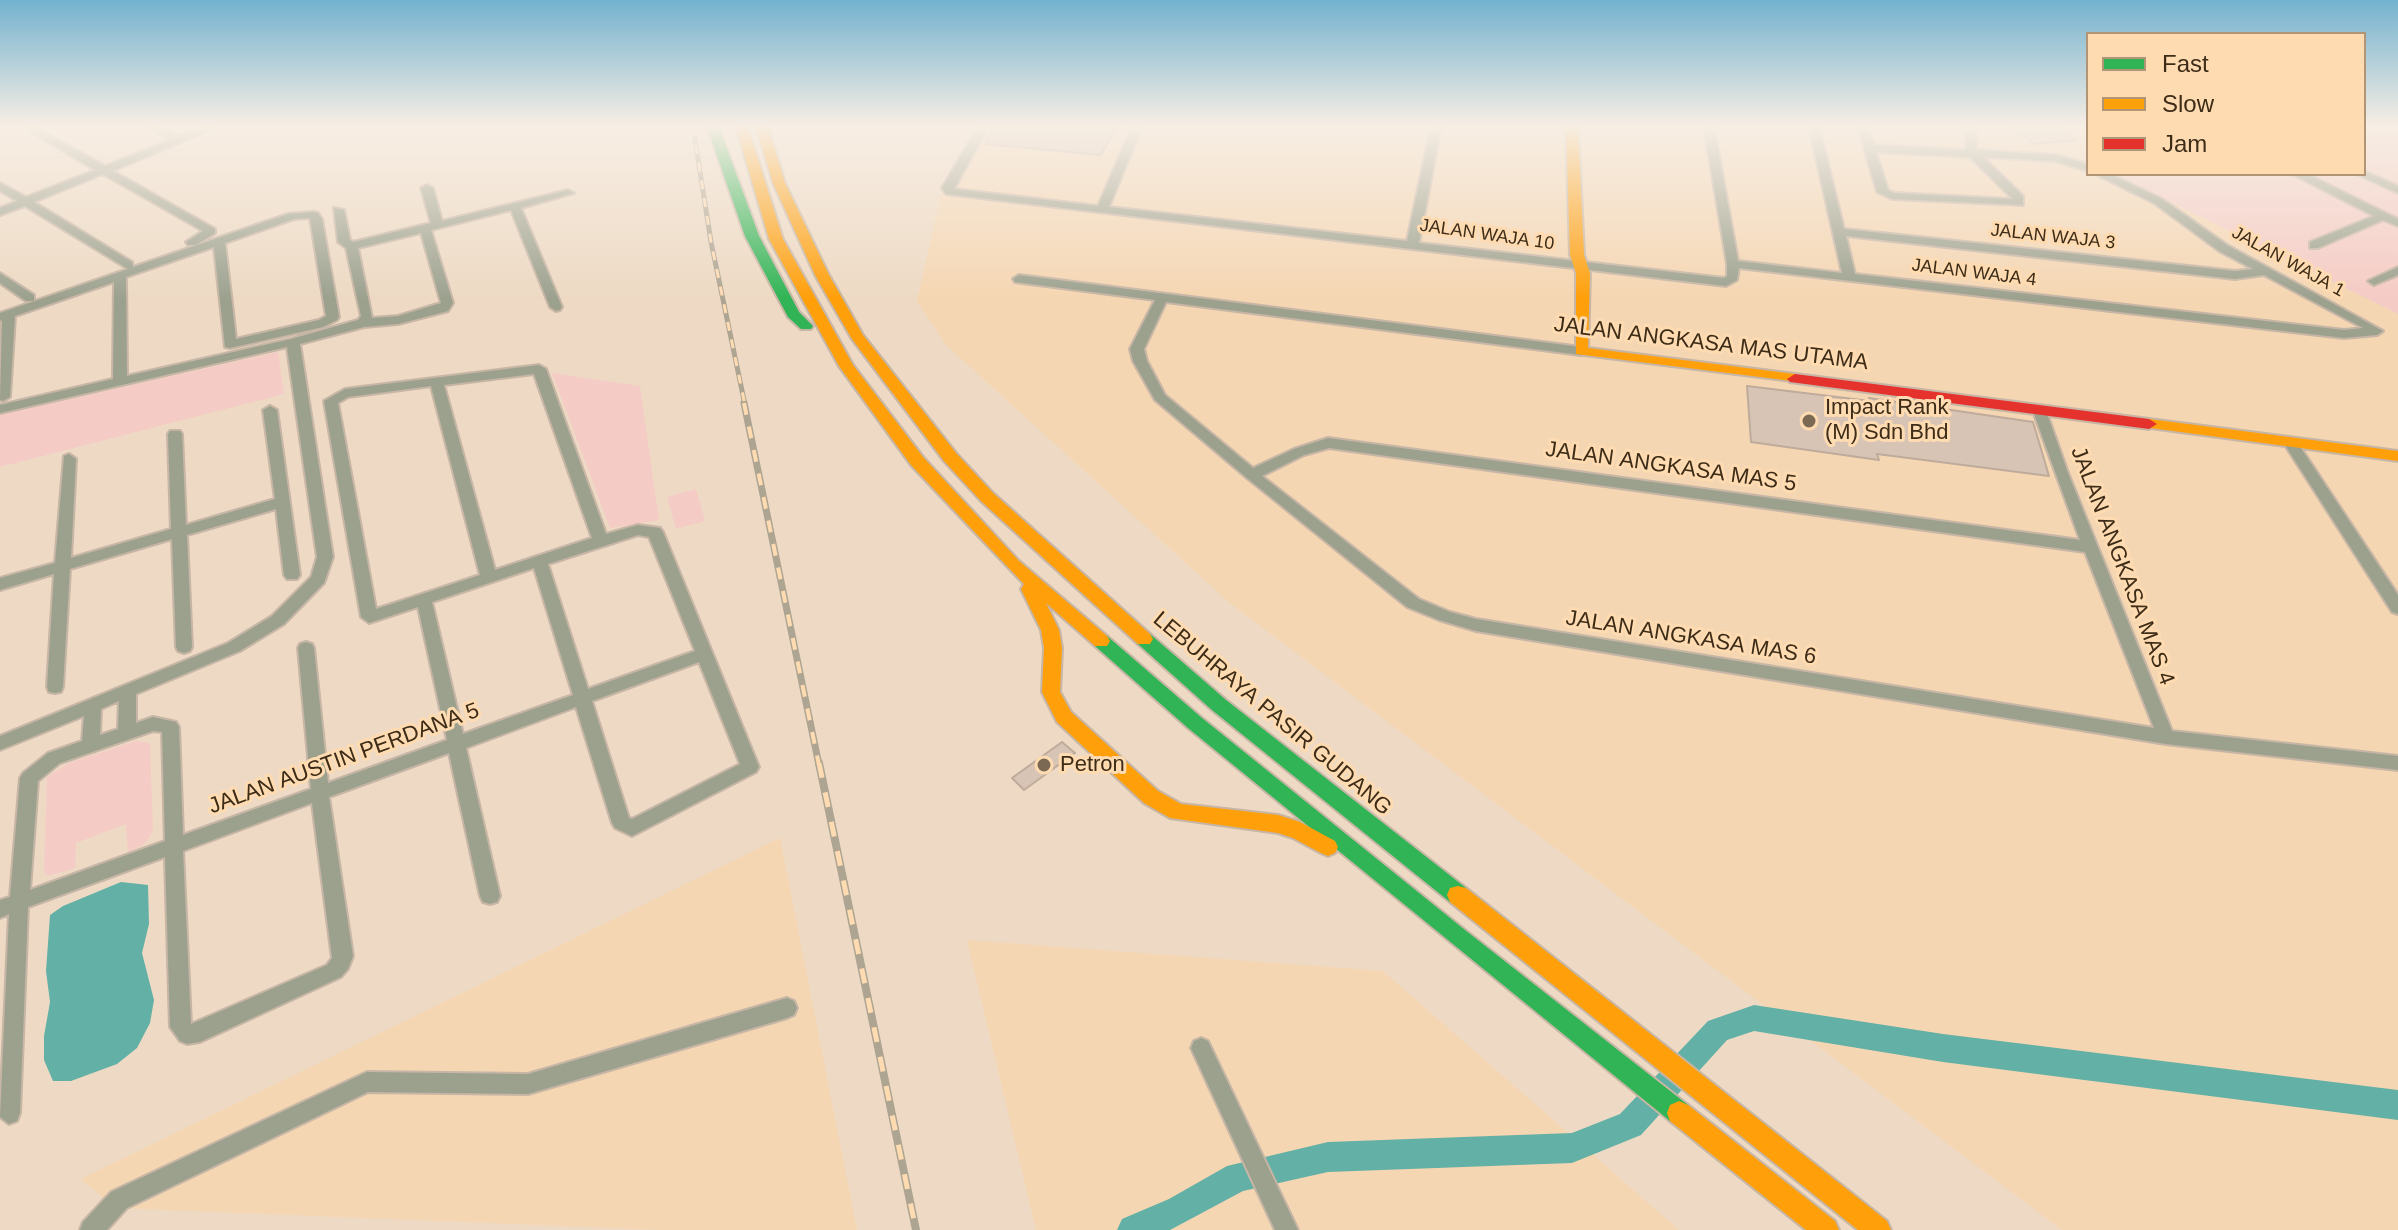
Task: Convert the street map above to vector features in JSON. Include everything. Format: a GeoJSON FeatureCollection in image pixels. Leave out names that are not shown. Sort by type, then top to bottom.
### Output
{"type":"FeatureCollection","features":[{"type":"Feature","properties":{"kind":"main road"},"geometry":{"type":"LineString","coordinates":[[734,184],[752,236],[793,314],[846,366]]}},
{"type":"Feature","properties":{"kind":"main road"},"geometry":{"type":"LineString","coordinates":[[759,184],[776,239],[846,366],[917,461],[1013,565],[1183,713],[1457,937],[1826,1230]]}},
{"type":"Feature","properties":{"kind":"main road","name":"LEBUHRAYA PASIR GUDANG"},"geometry":{"type":"LineString","coordinates":[[780,184],[822,275],[857,336],[950,457],[1050,557],[1219,705],[1878,1230]]}},
{"type":"Feature","properties":{"kind":"main road"},"geometry":{"type":"LineString","coordinates":[[792,184],[802,232]]}},
{"type":"Feature","properties":{"kind":"main road"},"geometry":{"type":"LineString","coordinates":[[1574,184],[1577,255],[1581,265],[1581,351]]}},
{"type":"Feature","properties":{"kind":"main road","name":"JALAN ANGKASA MAS UTAMA"},"geometry":{"type":"LineString","coordinates":[[1581,351],[2398,456]]}},
{"type":"Feature","properties":{"kind":"main road"},"geometry":{"type":"LineString","coordinates":[[1013,565],[1033,593],[1050,630],[1053,648],[1051,692],[1056,705],[1064,717],[1151,797],[1177,812],[1278,824],[1300,831],[1457,937]]}},
{"type":"Feature","properties":{"kind":"street"},"geometry":{"type":"LineString","coordinates":[[0,212],[67,184]]}},
{"type":"Feature","properties":{"kind":"street"},"geometry":{"type":"LineString","coordinates":[[3,313],[124,271],[203,238],[211,231],[128,184]]}},
{"type":"Feature","properties":{"kind":"street","name":"JALAN WAJA 10"},"geometry":{"type":"LineString","coordinates":[[950,184],[950,192],[1581,265]]}},
{"type":"Feature","properties":{"kind":"street"},"geometry":{"type":"LineString","coordinates":[[1102,209],[1112,184]]}},
{"type":"Feature","properties":{"kind":"street"},"geometry":{"type":"LineString","coordinates":[[1408,243],[1417,184]]}},
{"type":"Feature","properties":{"kind":"street"},"geometry":{"type":"LineString","coordinates":[[1408,243],[1422,184]]}},
{"type":"Feature","properties":{"kind":"street"},"geometry":{"type":"LineString","coordinates":[[1581,265],[1726,282],[1733,277],[1733,264],[1719,184]]}},
{"type":"Feature","properties":{"kind":"street"},"geometry":{"type":"LineString","coordinates":[[1827,184],[1849,276]]}},
{"type":"Feature","properties":{"kind":"street"},"geometry":{"type":"LineString","coordinates":[[1881,184],[1883,192],[1892,196],[2019,203],[2019,198],[2005,184]]}},
{"type":"Feature","properties":{"kind":"street","name":"JALAN WAJA 1"},"geometry":{"type":"LineString","coordinates":[[2123,184],[2158,201],[2223,248],[2377,331]]}},
{"type":"Feature","properties":{"kind":"street"},"geometry":{"type":"LineString","coordinates":[[2319,184],[2398,223]]}},
{"type":"Feature","properties":{"kind":"street"},"geometry":{"type":"LineString","coordinates":[[0,186],[124,271]]}},
{"type":"Feature","properties":{"kind":"street"},"geometry":{"type":"LineString","coordinates":[[3,313],[1,403],[120,382],[363,323],[403,319],[444,308],[447,303],[431,226],[427,188]]}},
{"type":"Feature","properties":{"kind":"street"},"geometry":{"type":"LineString","coordinates":[[338,210],[344,242],[352,246],[568,193]]}},
{"type":"Feature","properties":{"kind":"street"},"geometry":{"type":"LineString","coordinates":[[515,206],[556,307]]}},
{"type":"Feature","properties":{"kind":"street"},"geometry":{"type":"LineString","coordinates":[[3,313],[30,298],[307,214],[314,215],[316,219],[333,317],[323,323],[230,344],[219,242]]}},
{"type":"Feature","properties":{"kind":"street"},"geometry":{"type":"LineString","coordinates":[[2314,245],[2383,216]]}},
{"type":"Feature","properties":{"kind":"street","name":"JALAN WAJA 3"},"geometry":{"type":"LineString","coordinates":[[1837,232],[2235,275],[2265,271]]}},
{"type":"Feature","properties":{"kind":"street"},"geometry":{"type":"LineString","coordinates":[[352,246],[367,316],[363,323]]}},
{"type":"Feature","properties":{"kind":"street","name":"JALAN WAJA 4"},"geometry":{"type":"LineString","coordinates":[[1733,264],[2344,334],[2377,331]]}},
{"type":"Feature","properties":{"kind":"street"},"geometry":{"type":"LineString","coordinates":[[120,382],[124,271]]}},
{"type":"Feature","properties":{"kind":"street"},"geometry":{"type":"LineString","coordinates":[[2374,281],[2398,271]]}},
{"type":"Feature","properties":{"kind":"street"},"geometry":{"type":"LineString","coordinates":[[0,277],[30,298]]}},
{"type":"Feature","properties":{"kind":"street","name":"JALAN ANGKASA MAS UTAMA"},"geometry":{"type":"LineString","coordinates":[[1019,279],[1581,351]]}},
{"type":"Feature","properties":{"kind":"street","name":"JALAN ANGKASA MAS 6"},"geometry":{"type":"LineString","coordinates":[[1162,298],[1137,349],[1140,361],[1160,397],[1413,603],[1476,625],[2166,737],[2398,763]]}},
{"type":"Feature","properties":{"kind":"street"},"geometry":{"type":"LineString","coordinates":[[0,743],[206,660],[256,635],[295,605],[318,579],[325,557],[293,342]]}},
{"type":"Feature","properties":{"kind":"street"},"geometry":{"type":"LineString","coordinates":[[540,562],[621,823],[632,828],[750,767],[655,532],[638,530],[369,617],[331,401],[345,393],[541,370],[601,541]]}},
{"type":"Feature","properties":{"kind":"street"},"geometry":{"type":"LineString","coordinates":[[437,383],[489,578]]}},
{"type":"Feature","properties":{"kind":"street"},"geometry":{"type":"LineString","coordinates":[[270,410],[292,575]]}},
{"type":"Feature","properties":{"kind":"street","name":"JALAN ANGKASA MAS 4"},"geometry":{"type":"LineString","coordinates":[[2040,411],[2166,737]]}},
{"type":"Feature","properties":{"kind":"street"},"geometry":{"type":"LineString","coordinates":[[175,434],[184,647]]}},
{"type":"Feature","properties":{"kind":"street"},"geometry":{"type":"LineString","coordinates":[[2290,442],[2398,608]]}},
{"type":"Feature","properties":{"kind":"street","name":"JALAN ANGKASA MAS 5"},"geometry":{"type":"LineString","coordinates":[[1252,475],[1299,452],[1328,443],[2090,547]]}},
{"type":"Feature","properties":{"kind":"street"},"geometry":{"type":"LineString","coordinates":[[55,687],[69,459]]}},
{"type":"Feature","properties":{"kind":"street"},"geometry":{"type":"LineString","coordinates":[[0,584],[282,502]]}},
{"type":"Feature","properties":{"kind":"street"},"geometry":{"type":"LineString","coordinates":[[424,600],[490,896]]}},
{"type":"Feature","properties":{"kind":"street"},"geometry":{"type":"LineString","coordinates":[[9,1113],[10,905],[29,778],[43,763],[153,724],[170,727],[180,1027],[187,1034],[200,1032],[334,971],[341,963],[343,956],[320,794],[306,648]]}},
{"type":"Feature","properties":{"kind":"street","name":"JALAN AUSTIN PERDANA 5"},"geometry":{"type":"LineString","coordinates":[[10,905],[704,654]]}},
{"type":"Feature","properties":{"kind":"street"},"geometry":{"type":"LineString","coordinates":[[122,735],[123,693]]}},
{"type":"Feature","properties":{"kind":"street"},"geometry":{"type":"LineString","coordinates":[[86,747],[88,708]]}},
{"type":"Feature","properties":{"kind":"street"},"geometry":{"type":"LineString","coordinates":[[95,1225],[119,1200],[367,1082],[528,1084],[787,1008]]}},
{"type":"Feature","properties":{"kind":"street"},"geometry":{"type":"LineString","coordinates":[[1201,1048],[1287,1230]]}},
{"type":"Feature","properties":{"kind":"shaded area"},"geometry":{"type":"Polygon","coordinates":[[[947,184],[2135,184],[2398,314],[2398,1230],[2062,1230],[1231,604],[946,345],[917,301],[941,194],[947,184]]]}},
{"type":"Feature","properties":{"kind":"shaded area"},"geometry":{"type":"Polygon","coordinates":[[[2135,184],[2398,184],[2398,314],[2135,184]]]}},
{"type":"Feature","properties":{"kind":"shaded area"},"geometry":{"type":"Polygon","coordinates":[[[278,352],[284,394],[0,467],[0,415],[278,352]]]}},
{"type":"Feature","properties":{"kind":"shaded area"},"geometry":{"type":"Polygon","coordinates":[[[552,373],[640,386],[659,520],[610,528],[552,373]]]}},
{"type":"Feature","properties":{"kind":"shaded area"},"geometry":{"type":"Polygon","coordinates":[[[696,489],[705,521],[676,529],[667,497],[696,489]]]}},
{"type":"Feature","properties":{"kind":"shaded area"},"geometry":{"type":"Polygon","coordinates":[[[136,741],[150,743],[153,831],[145,844],[128,853],[126,824],[76,843],[75,868],[48,876],[44,872],[47,777],[69,763],[136,741]]]}},
{"type":"Feature","properties":{"kind":"shaded area"},"geometry":{"type":"Polygon","coordinates":[[[780,838],[857,1230],[661,1230],[116,1208],[81,1179],[780,838]]]}},
{"type":"Feature","properties":{"kind":"shaded area"},"geometry":{"type":"Polygon","coordinates":[[[967,940],[1383,971],[1679,1230],[1036,1230],[967,940]]]}},
{"type":"Feature","properties":{"kind":"water"},"geometry":{"type":"Polygon","coordinates":[[[121,882],[148,885],[149,924],[142,953],[154,1000],[150,1023],[137,1048],[117,1064],[71,1081],[53,1081],[44,1060],[44,1036],[50,1002],[46,971],[50,915],[63,906],[121,882]]]}},
{"type":"Feature","properties":{"kind":"building"},"geometry":{"type":"Polygon","coordinates":[[[1747,386],[1870,401],[1869,398],[2033,422],[2049,476],[1877,454],[1879,460],[1751,442],[1747,386]]]}},
{"type":"Feature","properties":{"kind":"building","name":"Petron"},"geometry":{"type":"Polygon","coordinates":[[[1062,742],[1075,753],[1024,790],[1012,778],[1062,742]]]}},
{"type":"Feature","properties":{"kind":"waterway"},"geometry":{"type":"LineString","coordinates":[[1133,1230],[1180,1210],[1238,1177],[1328,1157],[1572,1148],[1630,1125],[1718,1030],[1754,1018],[1943,1048],[2398,1105]]}},
{"type":"Feature","properties":{"kind":"railway"},"geometry":{"type":"LineString","coordinates":[[702,184],[745,405]]}},
{"type":"Feature","properties":{"kind":"railway"},"geometry":{"type":"LineString","coordinates":[[744,403],[819,765]]}},
{"type":"Feature","properties":{"kind":"railway"},"geometry":{"type":"LineString","coordinates":[[819,763],[916,1230]]}},
{"type":"Feature","properties":{"kind":"traffic: fast"},"geometry":{"type":"LineString","coordinates":[[734,184],[752,236],[793,314],[806,326]]}},
{"type":"Feature","properties":{"kind":"traffic: fast"},"geometry":{"type":"LineString","coordinates":[[1144,639],[1219,705],[1458,895]]}},
{"type":"Feature","properties":{"kind":"traffic: fast"},"geometry":{"type":"LineString","coordinates":[[1101,641],[1195,723],[1457,937],[1679,1113]]}},
{"type":"Feature","properties":{"kind":"traffic: slow"},"geometry":{"type":"LineString","coordinates":[[759,184],[776,239],[846,366],[917,461],[1013,565],[1101,641]]}},
{"type":"Feature","properties":{"kind":"traffic: slow"},"geometry":{"type":"LineString","coordinates":[[780,184],[822,275],[857,336],[950,457],[987,497],[1144,639]]}},
{"type":"Feature","properties":{"kind":"traffic: slow"},"geometry":{"type":"LineString","coordinates":[[1574,184],[1577,255],[1583,273],[1581,351],[1795,379]]}},
{"type":"Feature","properties":{"kind":"traffic: slow"},"geometry":{"type":"LineString","coordinates":[[2149,424],[2398,456]]}},
{"type":"Feature","properties":{"kind":"traffic: slow"},"geometry":{"type":"LineString","coordinates":[[1030,589],[1050,630],[1053,648],[1051,692],[1056,705],[1064,717],[1151,797],[1177,812],[1278,824],[1300,831],[1328,847]]}},
{"type":"Feature","properties":{"kind":"traffic: slow"},"geometry":{"type":"LineString","coordinates":[[1458,895],[1878,1230]]}},
{"type":"Feature","properties":{"kind":"traffic: slow"},"geometry":{"type":"LineString","coordinates":[[1679,1113],[1826,1230]]}},
{"type":"Feature","properties":{"kind":"traffic: jam"},"geometry":{"type":"LineString","coordinates":[[1795,379],[2149,424]]}},
{"type":"Feature","properties":{"kind":"place","name":"Impact Rank (M) Sdn Bhd"},"geometry":{"type":"Point","coordinates":[1809,421]}},
{"type":"Feature","properties":{"kind":"place","name":"Petron"},"geometry":{"type":"Point","coordinates":[1044,765]}}]}
